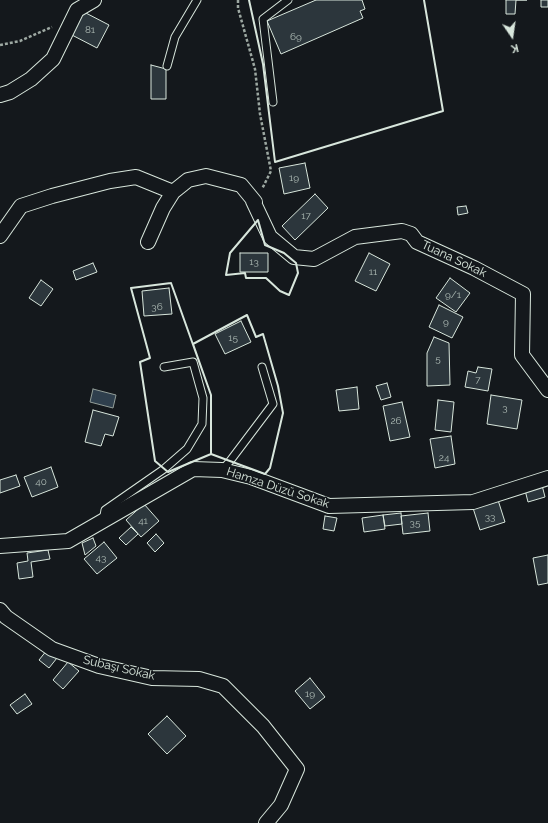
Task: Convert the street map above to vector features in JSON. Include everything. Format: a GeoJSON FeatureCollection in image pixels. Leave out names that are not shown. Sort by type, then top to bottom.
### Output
{"type":"FeatureCollection","features":[{"type":"Feature","properties":{"kind":"street"},"geometry":{"type":"LineString","coordinates":[[0,95],[10,92],[31,79],[53,59],[77,10],[94,0]]}},
{"type":"Feature","properties":{"kind":"street","name":"Tuana Sokak"},"geometry":{"type":"LineString","coordinates":[[148,242],[163,208],[174,192],[188,180],[206,176],[240,185],[256,202],[254,201],[270,237],[294,257],[314,259],[356,237],[402,231],[411,234],[417,242],[474,268],[523,294],[522,355],[548,390]]}},
{"type":"Feature","properties":{"kind":"street"},"geometry":{"type":"LineString","coordinates":[[0,236],[21,206],[95,184],[136,177],[174,192]]}},
{"type":"Feature","properties":{"kind":"street","name":"Hamza Düzü Sokak"},"geometry":{"type":"LineString","coordinates":[[0,546],[68,541],[193,469],[222,470],[251,477],[329,506],[473,502],[548,478]]}},
{"type":"Feature","properties":{"kind":"street","name":"Subaşı Sokak"},"geometry":{"type":"LineString","coordinates":[[0,610],[6,617],[52,649],[99,666],[152,678],[199,679],[223,686],[263,726],[297,769],[281,804],[266,823]]}},
{"type":"Feature","properties":{"kind":"lane"},"geometry":{"type":"LineString","coordinates":[[167,66],[175,37],[197,0]]}},
{"type":"Feature","properties":{"kind":"lane"},"geometry":{"type":"LineString","coordinates":[[273,102],[263,19],[288,0]]}},
{"type":"Feature","properties":{"kind":"lane"},"geometry":{"type":"LineString","coordinates":[[103,521],[105,510],[164,469],[187,449],[202,424],[204,398],[193,362],[164,367]]}},
{"type":"Feature","properties":{"kind":"lane"},"geometry":{"type":"LineString","coordinates":[[222,470],[273,404],[262,367]]}},
{"type":"Feature","properties":{"kind":"path"},"geometry":{"type":"LineString","coordinates":[[238,0],[238,8],[255,69],[260,114],[271,171],[256,202]]}},
{"type":"Feature","properties":{"kind":"path"},"geometry":{"type":"LineString","coordinates":[[0,45],[20,41],[73,17]]}},
{"type":"Feature","properties":{"kind":"water"},"geometry":{"type":"Polygon","coordinates":[[[93,389],[116,395],[113,408],[90,402],[93,389]]]}},
{"type":"Feature","properties":{"kind":"building"},"geometry":{"type":"Polygon","coordinates":[[[316,0],[362,0],[365,9],[360,11],[363,18],[281,54],[267,21],[316,0]]]}},
{"type":"Feature","properties":{"kind":"building"},"geometry":{"type":"Polygon","coordinates":[[[506,0],[516,0],[515,14],[506,14],[506,0]]]}},
{"type":"Feature","properties":{"kind":"building"},"geometry":{"type":"Polygon","coordinates":[[[541,0],[548,0],[548,7],[541,7],[541,0]]]}},
{"type":"Feature","properties":{"kind":"building"},"geometry":{"type":"Polygon","coordinates":[[[82,11],[109,25],[97,48],[70,34],[82,11]]]}},
{"type":"Feature","properties":{"kind":"building"},"geometry":{"type":"Polygon","coordinates":[[[151,65],[166,69],[166,99],[151,99],[151,65]]]}},
{"type":"Feature","properties":{"kind":"building"},"geometry":{"type":"Polygon","coordinates":[[[305,163],[310,188],[284,194],[279,168],[305,163]]]}},
{"type":"Feature","properties":{"kind":"building"},"geometry":{"type":"Polygon","coordinates":[[[315,194],[328,208],[295,240],[282,226],[315,194]]]}},
{"type":"Feature","properties":{"kind":"building"},"geometry":{"type":"Polygon","coordinates":[[[466,206],[468,213],[458,215],[457,207],[466,206]]]}},
{"type":"Feature","properties":{"kind":"building"},"geometry":{"type":"Polygon","coordinates":[[[240,253],[268,253],[268,272],[240,272],[240,253]]]}},
{"type":"Feature","properties":{"kind":"building"},"geometry":{"type":"Polygon","coordinates":[[[369,253],[390,264],[376,291],[355,281],[369,253]]]}},
{"type":"Feature","properties":{"kind":"building"},"geometry":{"type":"Polygon","coordinates":[[[93,263],[97,272],[76,280],[73,271],[93,263]]]}},
{"type":"Feature","properties":{"kind":"building"},"geometry":{"type":"Polygon","coordinates":[[[450,278],[470,293],[456,312],[436,298],[450,278]]]}},
{"type":"Feature","properties":{"kind":"building"},"geometry":{"type":"Polygon","coordinates":[[[41,280],[53,289],[41,306],[29,298],[41,280]]]}},
{"type":"Feature","properties":{"kind":"building"},"geometry":{"type":"Polygon","coordinates":[[[169,288],[172,314],[144,316],[142,291],[169,288]]]}},
{"type":"Feature","properties":{"kind":"building"},"geometry":{"type":"Polygon","coordinates":[[[439,305],[463,317],[452,338],[429,327],[439,305]]]}},
{"type":"Feature","properties":{"kind":"building"},"geometry":{"type":"Polygon","coordinates":[[[241,321],[251,342],[225,354],[215,334],[241,321]]]}},
{"type":"Feature","properties":{"kind":"building"},"geometry":{"type":"Polygon","coordinates":[[[434,337],[449,343],[450,385],[427,386],[427,353],[434,337]]]}},
{"type":"Feature","properties":{"kind":"building"},"geometry":{"type":"Polygon","coordinates":[[[478,367],[492,369],[488,391],[465,387],[468,371],[476,373],[478,367]]]}},
{"type":"Feature","properties":{"kind":"building"},"geometry":{"type":"Polygon","coordinates":[[[387,383],[391,397],[381,400],[376,386],[387,383]]]}},
{"type":"Feature","properties":{"kind":"building"},"geometry":{"type":"Polygon","coordinates":[[[357,387],[359,409],[339,411],[336,390],[357,387]]]}},
{"type":"Feature","properties":{"kind":"building"},"geometry":{"type":"Polygon","coordinates":[[[491,395],[522,400],[517,429],[487,424],[491,395]]]}},
{"type":"Feature","properties":{"kind":"building"},"geometry":{"type":"Polygon","coordinates":[[[438,400],[454,402],[451,432],[435,430],[438,400]]]}},
{"type":"Feature","properties":{"kind":"building"},"geometry":{"type":"Polygon","coordinates":[[[402,402],[410,437],[390,441],[383,406],[402,402]]]}},
{"type":"Feature","properties":{"kind":"building"},"geometry":{"type":"Polygon","coordinates":[[[93,410],[119,417],[113,436],[105,434],[101,446],[85,442],[93,410]]]}},
{"type":"Feature","properties":{"kind":"building"},"geometry":{"type":"Polygon","coordinates":[[[451,436],[455,464],[435,468],[430,439],[451,436]]]}},
{"type":"Feature","properties":{"kind":"building"},"geometry":{"type":"Polygon","coordinates":[[[51,467],[58,487],[32,497],[24,477],[51,467]]]}},
{"type":"Feature","properties":{"kind":"building"},"geometry":{"type":"Polygon","coordinates":[[[16,475],[20,486],[0,493],[0,480],[16,475]]]}},
{"type":"Feature","properties":{"kind":"building"},"geometry":{"type":"Polygon","coordinates":[[[542,485],[545,497],[528,502],[525,490],[542,485]]]}},
{"type":"Feature","properties":{"kind":"building"},"geometry":{"type":"Polygon","coordinates":[[[498,500],[505,522],[480,530],[473,508],[498,500]]]}},
{"type":"Feature","properties":{"kind":"building"},"geometry":{"type":"Polygon","coordinates":[[[144,504],[159,521],[141,537],[126,520],[144,504]]]}},
{"type":"Feature","properties":{"kind":"building"},"geometry":{"type":"Polygon","coordinates":[[[401,513],[402,524],[385,526],[383,515],[401,513]]]}},
{"type":"Feature","properties":{"kind":"building"},"geometry":{"type":"Polygon","coordinates":[[[428,513],[430,531],[403,534],[401,516],[428,513]]]}},
{"type":"Feature","properties":{"kind":"building"},"geometry":{"type":"Polygon","coordinates":[[[383,515],[385,529],[364,532],[362,518],[383,515]]]}},
{"type":"Feature","properties":{"kind":"building"},"geometry":{"type":"Polygon","coordinates":[[[325,516],[337,518],[334,531],[323,529],[325,516]]]}},
{"type":"Feature","properties":{"kind":"building"},"geometry":{"type":"Polygon","coordinates":[[[131,527],[138,534],[126,545],[119,538],[131,527]]]}},
{"type":"Feature","properties":{"kind":"building"},"geometry":{"type":"Polygon","coordinates":[[[156,534],[164,543],[155,552],[147,543],[156,534]]]}},
{"type":"Feature","properties":{"kind":"building"},"geometry":{"type":"Polygon","coordinates":[[[93,538],[96,546],[85,555],[82,543],[93,538]]]}},
{"type":"Feature","properties":{"kind":"building"},"geometry":{"type":"Polygon","coordinates":[[[104,542],[117,558],[97,574],[84,559],[104,542]]]}},
{"type":"Feature","properties":{"kind":"building"},"geometry":{"type":"Polygon","coordinates":[[[48,550],[50,559],[31,562],[33,577],[19,579],[17,563],[28,561],[27,553],[48,550]]]}},
{"type":"Feature","properties":{"kind":"building"},"geometry":{"type":"Polygon","coordinates":[[[548,555],[548,583],[538,585],[533,558],[548,555]]]}},
{"type":"Feature","properties":{"kind":"building"},"geometry":{"type":"Polygon","coordinates":[[[47,650],[57,658],[49,668],[39,660],[47,650]]]}},
{"type":"Feature","properties":{"kind":"building"},"geometry":{"type":"Polygon","coordinates":[[[68,662],[79,671],[63,689],[53,680],[68,662]]]}},
{"type":"Feature","properties":{"kind":"building"},"geometry":{"type":"Polygon","coordinates":[[[310,678],[325,697],[310,709],[295,691],[310,678]]]}},
{"type":"Feature","properties":{"kind":"building"},"geometry":{"type":"Polygon","coordinates":[[[25,694],[32,704],[17,714],[10,705],[25,694]]]}},
{"type":"Feature","properties":{"kind":"building"},"geometry":{"type":"Polygon","coordinates":[[[167,716],[186,736],[167,754],[148,734],[167,716]]]}},
{"type":"Feature","properties":{"kind":"wall"},"geometry":{"type":"LineString","coordinates":[[249,0],[263,64],[275,162],[443,111],[424,0]]}},
{"type":"Feature","properties":{"kind":"wall"},"geometry":{"type":"LineString","coordinates":[[258,220],[265,245],[284,253],[296,263],[298,273],[289,295],[280,291],[266,278],[246,278],[245,273],[226,275],[230,253],[258,220]]}},
{"type":"Feature","properties":{"kind":"wall"},"geometry":{"type":"LineString","coordinates":[[171,283],[211,395],[211,454],[168,472],[155,461],[140,362],[150,358],[131,288],[171,283]]}},
{"type":"Feature","properties":{"kind":"wall"},"geometry":{"type":"LineString","coordinates":[[247,315],[256,337],[263,334],[278,386],[283,413],[270,468],[265,474],[211,454],[211,395],[193,344],[247,315]]}}]}
